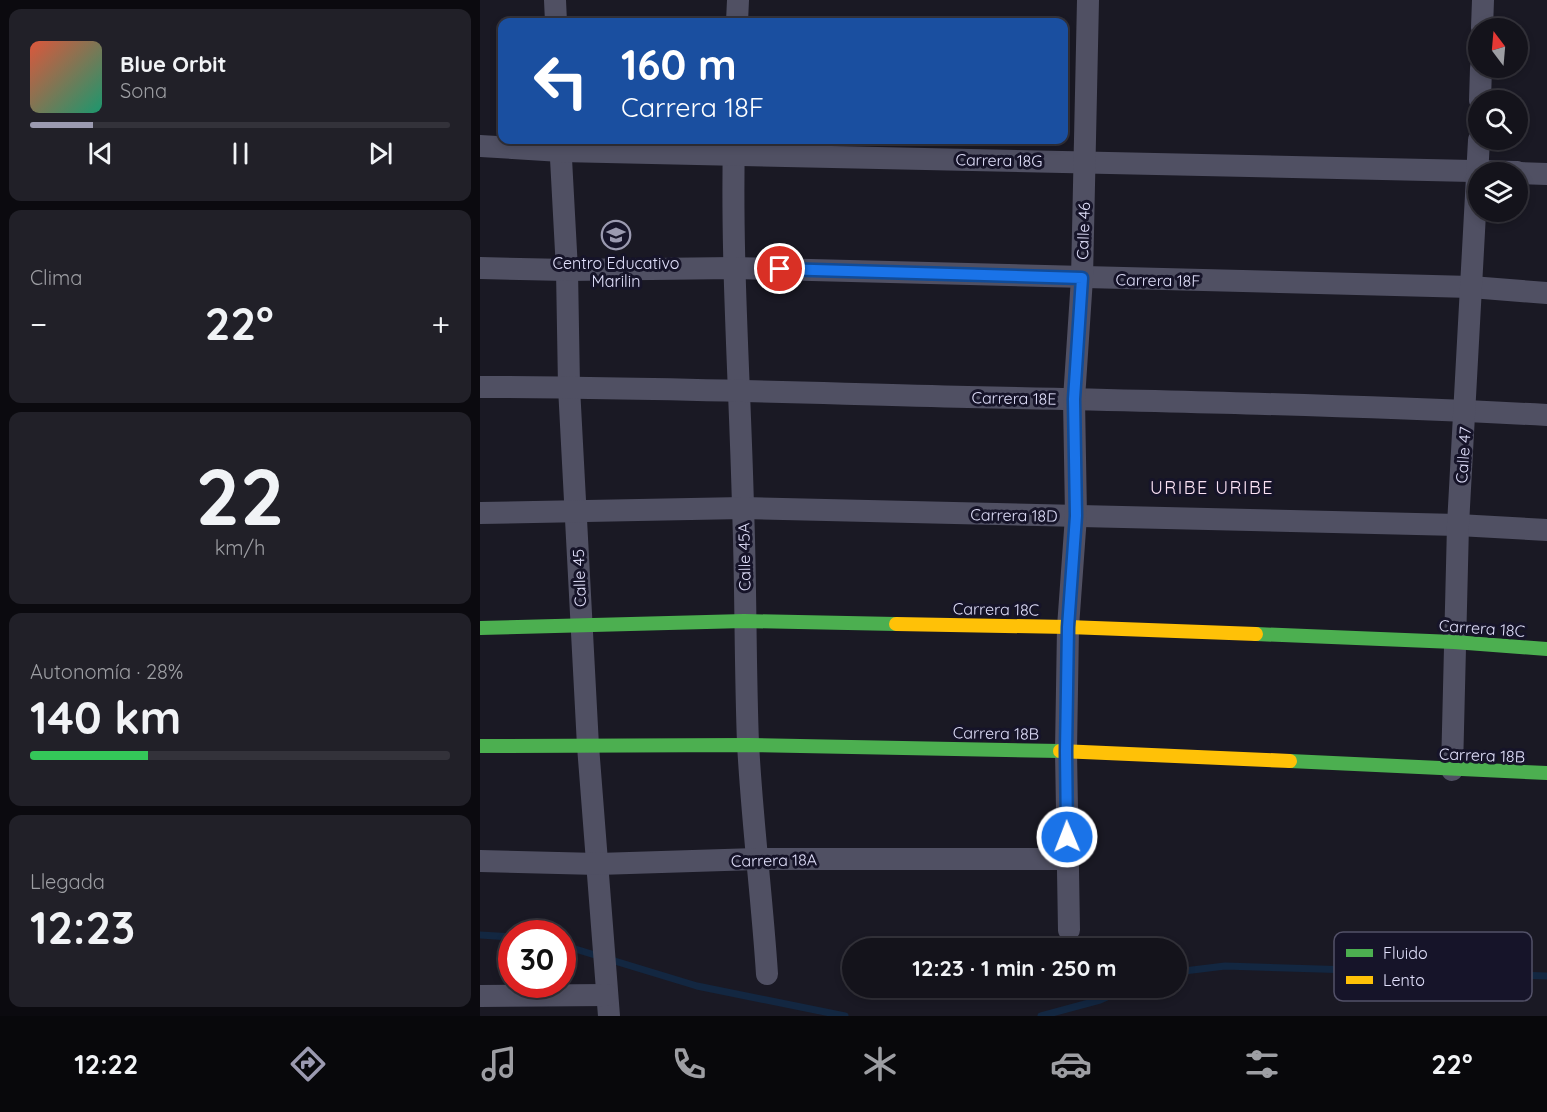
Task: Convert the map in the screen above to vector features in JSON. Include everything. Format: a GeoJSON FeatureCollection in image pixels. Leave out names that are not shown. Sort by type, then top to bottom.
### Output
{"type":"FeatureCollection","features":[{"type":"Feature","properties":{"kind":"street"},"geometry":{"type":"LineString","coordinates":[[555,0],[556,18]]}},
{"type":"Feature","properties":{"kind":"street"},"geometry":{"type":"LineString","coordinates":[[737,18],[738,0]]}},
{"type":"Feature","properties":{"kind":"street","name":"Calle 46"},"geometry":{"type":"LineString","coordinates":[[1069,930],[1066,751],[1068,627],[1076,516],[1074,399],[1082,278],[1088,0]]}},
{"type":"Feature","properties":{"kind":"street"},"geometry":{"type":"LineString","coordinates":[[1482,0],[1482,18]]}},
{"type":"Feature","properties":{"kind":"street","name":"Calle 45"},"geometry":{"type":"LineString","coordinates":[[561,145],[567,270],[569,387],[581,626],[608,1006]]}},
{"type":"Feature","properties":{"kind":"street","name":"Carrera 18G"},"geometry":{"type":"LineString","coordinates":[[480,146],[734,147],[1086,162],[1468,171]]}},
{"type":"Feature","properties":{"kind":"street","name":"Calle 45A"},"geometry":{"type":"LineString","coordinates":[[734,147],[734,268],[743,508],[748,744],[767,974]]}},
{"type":"Feature","properties":{"kind":"street","name":"Carrera 18G"},"geometry":{"type":"LineString","coordinates":[[1528,173],[1547,174]]}},
{"type":"Feature","properties":{"kind":"street","name":"Calle 47"},"geometry":{"type":"LineString","coordinates":[[1452,770],[1458,525],[1475,222]]}},
{"type":"Feature","properties":{"kind":"street","name":"Carrera 18F"},"geometry":{"type":"LineString","coordinates":[[480,268],[567,270],[734,268],[1471,287],[1547,292]]}},
{"type":"Feature","properties":{"kind":"street","name":"Carrera 18E"},"geometry":{"type":"LineString","coordinates":[[480,387],[1074,399],[1465,411],[1547,416]]}},
{"type":"Feature","properties":{"kind":"street","name":"Carrera 18D"},"geometry":{"type":"LineString","coordinates":[[480,513],[743,508],[1458,525],[1547,530]]}},
{"type":"Feature","properties":{"kind":"street","name":"Carrera 18C"},"geometry":{"type":"LineString","coordinates":[[480,628],[744,621],[1068,627],[1454,642],[1547,649]]}},
{"type":"Feature","properties":{"kind":"street","name":"Carrera 18B"},"geometry":{"type":"LineString","coordinates":[[480,746],[748,744],[1066,751],[1547,773]]}},
{"type":"Feature","properties":{"kind":"street","name":"Carrera 18A"},"geometry":{"type":"LineString","coordinates":[[480,861],[598,864],[756,859],[1067,859]]}},
{"type":"Feature","properties":{"kind":"street"},"geometry":{"type":"LineString","coordinates":[[480,996],[608,1006]]}},
{"type":"Feature","properties":{"kind":"waterway"},"geometry":{"type":"LineString","coordinates":[[480,935],[498,936]]}},
{"type":"Feature","properties":{"kind":"waterway"},"geometry":{"type":"LineString","coordinates":[[576,949],[697,986],[845,1016]]}},
{"type":"Feature","properties":{"kind":"waterway"},"geometry":{"type":"LineString","coordinates":[[1187,971],[1225,966],[1334,969]]}},
{"type":"Feature","properties":{"kind":"waterway"},"geometry":{"type":"LineString","coordinates":[[1532,976],[1547,976]]}},
{"type":"Feature","properties":{"kind":"waterway"},"geometry":{"type":"LineString","coordinates":[[1041,1016],[1104,998]]}},
{"type":"Feature","properties":{"kind":"traffic: fast"},"geometry":{"type":"LineString","coordinates":[[480,628],[744,621],[896,624]]}},
{"type":"Feature","properties":{"kind":"traffic: fast"},"geometry":{"type":"LineString","coordinates":[[1256,634],[1454,642],[1547,649]]}},
{"type":"Feature","properties":{"kind":"traffic: fast"},"geometry":{"type":"LineString","coordinates":[[480,746],[748,745],[1060,751]]}},
{"type":"Feature","properties":{"kind":"traffic: fast"},"geometry":{"type":"LineString","coordinates":[[1290,761],[1547,773]]}},
{"type":"Feature","properties":{"kind":"traffic: slow"},"geometry":{"type":"LineString","coordinates":[[896,624],[1256,634]]}},
{"type":"Feature","properties":{"kind":"traffic: slow"},"geometry":{"type":"LineString","coordinates":[[1060,751],[1290,761]]}},
{"type":"Feature","properties":{"kind":"place","name":"Centro Educativo Marilin"},"geometry":{"type":"Point","coordinates":[616,235]}},
{"type":"Feature","properties":{"kind":"district","name":"URIBE URIBE"},"geometry":{"type":"Point","coordinates":[1212,488]}},
{"type":"Feature","properties":{"kind":"route"},"geometry":{"type":"LineString","coordinates":[[780,269],[1082,278],[1074,399],[1076,516],[1068,627],[1067,837]]}}]}
